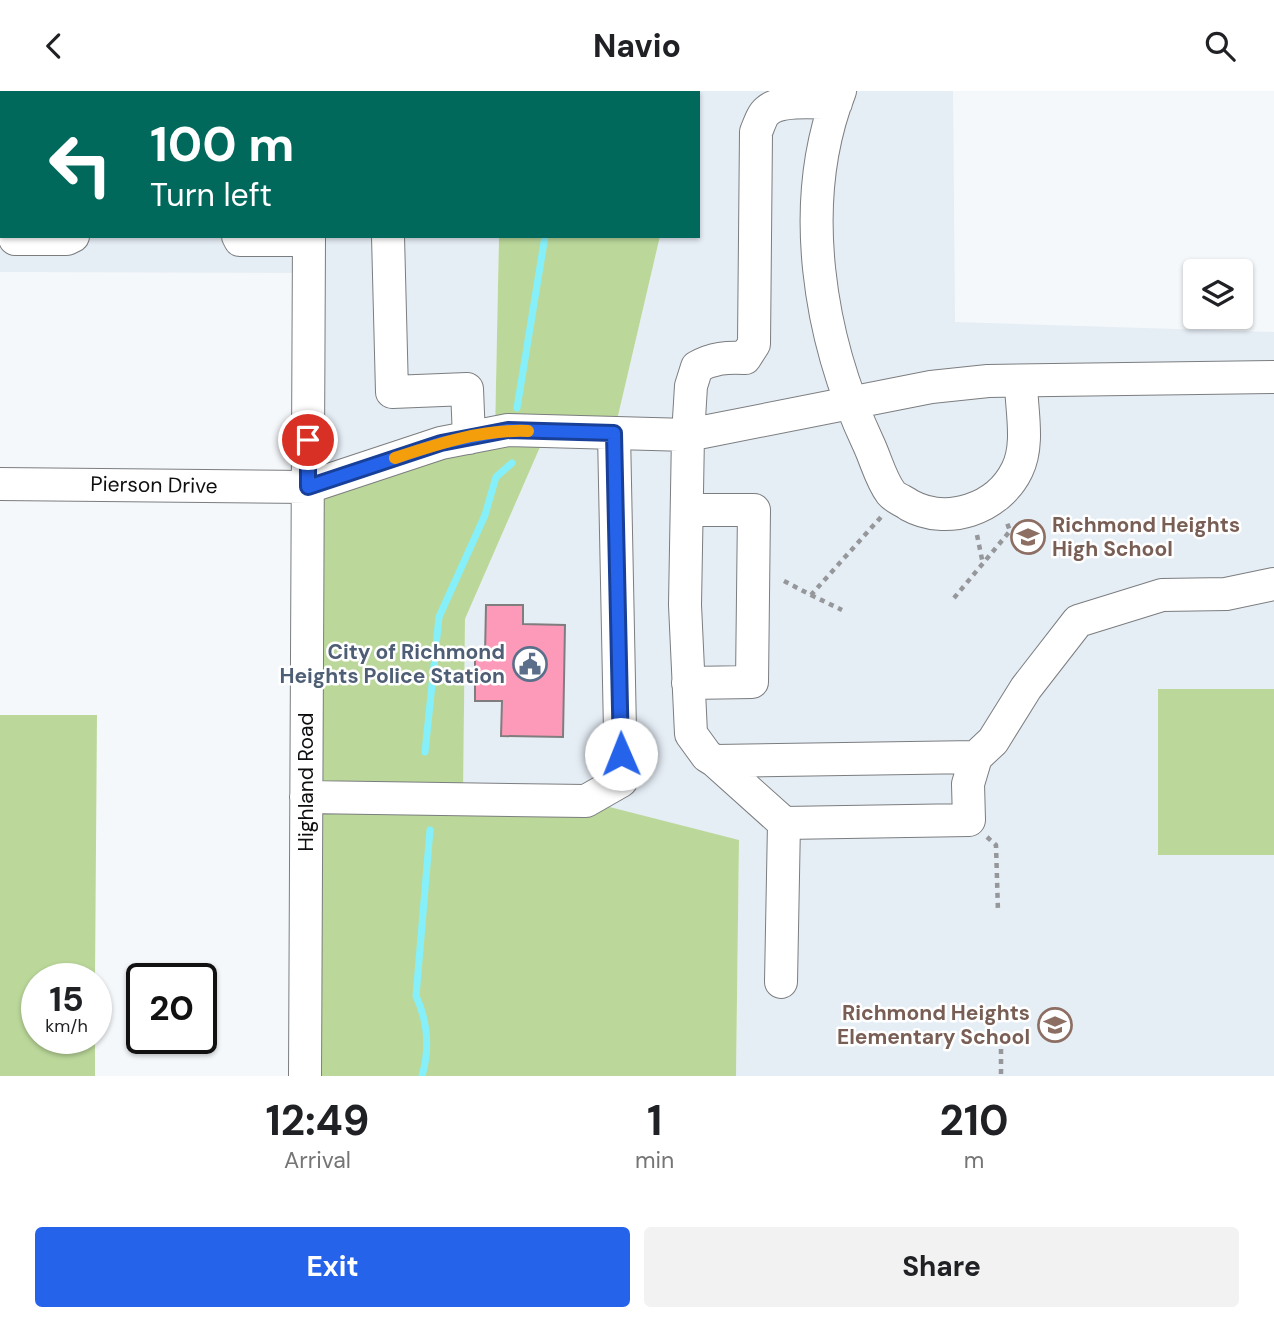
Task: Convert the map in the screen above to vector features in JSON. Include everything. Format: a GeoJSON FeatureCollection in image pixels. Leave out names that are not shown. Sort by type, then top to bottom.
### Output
{"type":"FeatureCollection","features":[{"type":"Feature","properties":{"kind":"street"},"geometry":{"type":"LineString","coordinates":[[1021,381],[1024,443],[1017,470],[999,495],[986,505],[952,515],[920,511],[892,495],[849,404],[823,298],[816,246],[827,128],[838,97],[777,105],[765,112],[756,132],[754,344],[745,358],[720,358],[697,367],[691,386],[685,605],[691,734],[707,756],[784,823],[969,820],[968,784],[976,757],[993,741],[1026,688],[1078,621],[1162,595],[1226,594],[1274,584]]}},
{"type":"Feature","properties":{"kind":"street"},"geometry":{"type":"LineString","coordinates":[[15,239],[69,238]]}},
{"type":"Feature","properties":{"kind":"street"},"geometry":{"type":"LineString","coordinates":[[239,238],[309,238]]}},
{"type":"Feature","properties":{"kind":"street","name":"Highland Road"},"geometry":{"type":"LineString","coordinates":[[305,1076],[309,238]]}},
{"type":"Feature","properties":{"kind":"street"},"geometry":{"type":"LineString","coordinates":[[388,238],[392,392],[467,389],[469,438]]}},
{"type":"Feature","properties":{"kind":"street","name":"Pierson Drive"},"geometry":{"type":"LineString","coordinates":[[0,484],[308,487],[441,443],[508,430],[688,435],[931,387],[988,381],[1274,377]]}},
{"type":"Feature","properties":{"kind":"street"},"geometry":{"type":"LineString","coordinates":[[306,796],[586,801],[621,781],[614,433]]}},
{"type":"Feature","properties":{"kind":"street"},"geometry":{"type":"LineString","coordinates":[[687,510],[754,510],[752,682],[688,683]]}},
{"type":"Feature","properties":{"kind":"street"},"geometry":{"type":"LineString","coordinates":[[715,761],[976,757]]}},
{"type":"Feature","properties":{"kind":"street"},"geometry":{"type":"LineString","coordinates":[[782,982],[784,823]]}},
{"type":"Feature","properties":{"kind":"path"},"geometry":{"type":"LineString","coordinates":[[954,598],[1010,531],[1004,516]]}},
{"type":"Feature","properties":{"kind":"path"},"geometry":{"type":"LineString","coordinates":[[811,595],[882,517]]}},
{"type":"Feature","properties":{"kind":"path"},"geometry":{"type":"LineString","coordinates":[[976,531],[983,564]]}},
{"type":"Feature","properties":{"kind":"path"},"geometry":{"type":"LineString","coordinates":[[784,581],[842,610]]}},
{"type":"Feature","properties":{"kind":"path"},"geometry":{"type":"LineString","coordinates":[[984,834],[996,845],[998,912]]}},
{"type":"Feature","properties":{"kind":"path"},"geometry":{"type":"LineString","coordinates":[[1001,1049],[1001,1076]]}},
{"type":"Feature","properties":{"kind":"shaded area"},"geometry":{"type":"Polygon","coordinates":[[[700,91],[953,91],[955,322],[1274,332],[1274,1076],[736,1076],[739,840],[463,799],[465,619],[547,431],[614,433],[660,238],[700,238],[700,91]]]}},
{"type":"Feature","properties":{"kind":"shaded area"},"geometry":{"type":"Polygon","coordinates":[[[0,238],[499,238],[495,433],[308,487],[309,273],[0,272],[0,238]]]}},
{"type":"Feature","properties":{"kind":"green space"},"geometry":{"type":"Polygon","coordinates":[[[499,238],[660,238],[614,433],[547,431],[465,619],[463,798],[586,801],[739,840],[736,1076],[305,1076],[308,487],[495,433],[499,238]]]}},
{"type":"Feature","properties":{"kind":"green space"},"geometry":{"type":"Polygon","coordinates":[[[1158,689],[1274,689],[1274,855],[1158,855],[1158,689]]]}},
{"type":"Feature","properties":{"kind":"green space"},"geometry":{"type":"Polygon","coordinates":[[[0,715],[97,715],[95,963],[21,963],[21,1054],[95,1054],[95,1076],[0,1076],[0,715]]]}},
{"type":"Feature","properties":{"kind":"building"},"geometry":{"type":"Polygon","coordinates":[[[486,605],[523,605],[523,624],[565,625],[563,737],[501,736],[502,701],[475,701],[475,655],[485,655],[486,605]]]}},
{"type":"Feature","properties":{"kind":"waterway"},"geometry":{"type":"LineString","coordinates":[[517,408],[545,238]]}},
{"type":"Feature","properties":{"kind":"waterway"},"geometry":{"type":"LineString","coordinates":[[425,752],[439,617],[485,515],[496,477],[512,463]]}},
{"type":"Feature","properties":{"kind":"waterway"},"geometry":{"type":"LineString","coordinates":[[422,1076],[426,1035],[416,996],[430,830]]}},
{"type":"Feature","properties":{"kind":"slow traffic"},"geometry":{"type":"LineString","coordinates":[[395,458],[441,443],[508,430],[528,431]]}},
{"type":"Feature","properties":{"kind":"place","name":"Richmond Heights High School"},"geometry":{"type":"Point","coordinates":[1028,537]}},
{"type":"Feature","properties":{"kind":"place","name":"City of Richmond Heights Police Station"},"geometry":{"type":"Point","coordinates":[530,664]}},
{"type":"Feature","properties":{"kind":"place","name":"Richmond Heights Elementary School"},"geometry":{"type":"Point","coordinates":[1055,1025]}},
{"type":"Feature","properties":{"kind":"route"},"geometry":{"type":"LineString","coordinates":[[308,440],[308,487],[441,443],[508,430],[614,433],[621,754]]}}]}
